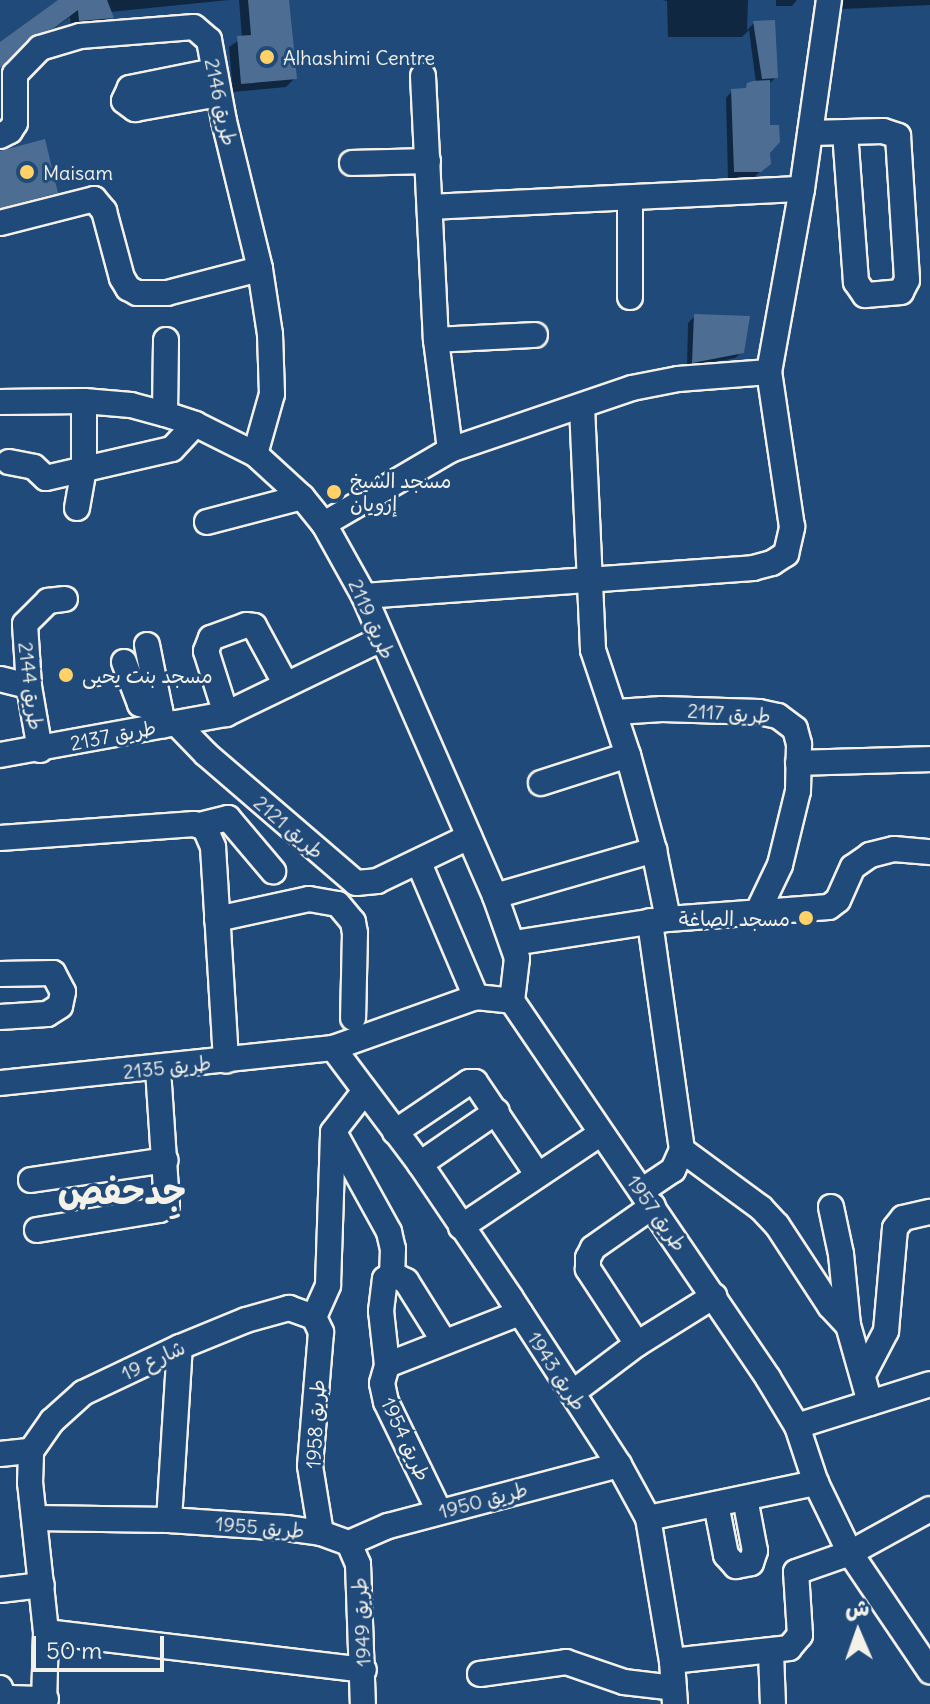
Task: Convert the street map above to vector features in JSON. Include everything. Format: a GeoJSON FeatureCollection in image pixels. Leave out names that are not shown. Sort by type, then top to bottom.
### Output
{"type":"FeatureCollection","features":[{"type":"Feature","properties":{"kind":"street"},"geometry":{"type":"LineString","coordinates":[[364,596],[753,568],[772,563],[786,554],[792,527],[769,372],[802,189],[829,0]]}},
{"type":"Feature","properties":{"kind":"street","name":"طريق 2146"},"geometry":{"type":"LineString","coordinates":[[0,136],[13,128],[7,121],[15,74],[40,48],[62,40],[194,27],[204,32],[209,40],[260,269],[270,334],[272,394],[255,454]]}},
{"type":"Feature","properties":{"kind":"street"},"geometry":{"type":"LineString","coordinates":[[423,76],[436,340],[450,450]]}},
{"type":"Feature","properties":{"kind":"street"},"geometry":{"type":"LineString","coordinates":[[810,133],[845,132],[893,132],[901,141],[907,280],[901,292],[865,295],[856,282],[845,132]]}},
{"type":"Feature","properties":{"kind":"street"},"geometry":{"type":"LineString","coordinates":[[352,163],[428,161]]}},
{"type":"Feature","properties":{"kind":"street"},"geometry":{"type":"LineString","coordinates":[[431,207],[802,189]]}},
{"type":"Feature","properties":{"kind":"street"},"geometry":{"type":"LineString","coordinates":[[630,198],[630,297]]}},
{"type":"Feature","properties":{"kind":"street"},"geometry":{"type":"LineString","coordinates":[[0,223],[94,199],[104,211],[122,278],[128,288],[137,293],[167,293],[260,269]]}},
{"type":"Feature","properties":{"kind":"street"},"geometry":{"type":"LineString","coordinates":[[436,340],[535,335]]}},
{"type":"Feature","properties":{"kind":"street"},"geometry":{"type":"LineString","coordinates":[[165,414],[166,340]]}},
{"type":"Feature","properties":{"kind":"street"},"geometry":{"type":"LineString","coordinates":[[324,524],[450,450],[632,388],[678,379],[769,372]]}},
{"type":"Feature","properties":{"kind":"street"},"geometry":{"type":"LineString","coordinates":[[77,508],[84,470],[84,401]]}},
{"type":"Feature","properties":{"kind":"street","name":"طريق 2119"},"geometry":{"type":"LineString","coordinates":[[0,402],[84,401],[131,405],[165,414],[195,424],[255,454],[302,497],[324,524],[364,596],[495,896],[514,943],[518,972],[512,1001]]}},
{"type":"Feature","properties":{"kind":"street"},"geometry":{"type":"LineString","coordinates":[[582,407],[587,578],[593,650],[616,712],[654,850],[682,1150],[673,1170],[648,1198],[593,1248],[588,1258],[588,1269],[637,1344]]}},
{"type":"Feature","properties":{"kind":"street"},"geometry":{"type":"LineString","coordinates":[[9,462],[34,467],[46,478],[172,449],[195,424]]}},
{"type":"Feature","properties":{"kind":"street"},"geometry":{"type":"LineString","coordinates":[[207,522],[302,497]]}},
{"type":"Feature","properties":{"kind":"street","name":"طريق 2144"},"geometry":{"type":"LineString","coordinates":[[40,750],[29,686],[25,624],[48,601],[65,599]]}},
{"type":"Feature","properties":{"kind":"street"},"geometry":{"type":"LineString","coordinates":[[226,714],[206,651],[205,644],[211,638],[246,625],[254,626],[286,685]]}},
{"type":"Feature","properties":{"kind":"street","name":"طريق 2137"},"geometry":{"type":"LineString","coordinates":[[0,755],[40,750],[167,720],[226,714],[381,639]]}},
{"type":"Feature","properties":{"kind":"street"},"geometry":{"type":"LineString","coordinates":[[147,645],[167,720]]}},
{"type":"Feature","properties":{"kind":"street","name":"طريق 2121"},"geometry":{"type":"LineString","coordinates":[[124,662],[140,704],[167,720],[348,878],[365,883],[419,863],[469,837]]}},
{"type":"Feature","properties":{"kind":"street"},"geometry":{"type":"LineString","coordinates":[[0,679],[29,686]]}},
{"type":"Feature","properties":{"kind":"street","name":"طريق 2117"},"geometry":{"type":"LineString","coordinates":[[616,712],[662,709],[778,716],[795,729],[798,791],[773,885],[759,909]]}},
{"type":"Feature","properties":{"kind":"street"},"geometry":{"type":"LineString","coordinates":[[541,783],[628,755]]}},
{"type":"Feature","properties":{"kind":"street"},"geometry":{"type":"LineString","coordinates":[[798,763],[930,759]]}},
{"type":"Feature","properties":{"kind":"street"},"geometry":{"type":"LineString","coordinates":[[0,838],[200,825],[228,818],[273,871]]}},
{"type":"Feature","properties":{"kind":"street"},"geometry":{"type":"LineString","coordinates":[[200,825],[212,840],[226,1061]]}},
{"type":"Feature","properties":{"kind":"street"},"geometry":{"type":"LineString","coordinates":[[514,943],[659,920],[759,909],[829,907],[838,900],[853,867],[870,855],[894,849],[930,852]]}},
{"type":"Feature","properties":{"kind":"street"},"geometry":{"type":"LineString","coordinates":[[495,896],[654,850]]}},
{"type":"Feature","properties":{"kind":"street"},"geometry":{"type":"LineString","coordinates":[[419,863],[476,997]]}},
{"type":"Feature","properties":{"kind":"street"},"geometry":{"type":"LineString","coordinates":[[217,919],[279,908],[309,899],[328,900],[347,912],[355,933],[348,1035],[476,997],[512,1001]]}},
{"type":"Feature","properties":{"kind":"street"},"geometry":{"type":"LineString","coordinates":[[0,974],[46,971],[59,978],[63,992],[60,1006],[47,1014],[0,1017]]}},
{"type":"Feature","properties":{"kind":"street","name":"طريق 1957"},"geometry":{"type":"LineString","coordinates":[[512,1001],[600,1134],[648,1198],[714,1296],[797,1426],[816,1483],[850,1553],[930,1671]]}},
{"type":"Feature","properties":{"kind":"street","name":"طريق 2135"},"geometry":{"type":"LineString","coordinates":[[0,1083],[226,1061],[348,1035]]}},
{"type":"Feature","properties":{"kind":"street","name":"طريق 1943"},"geometry":{"type":"LineString","coordinates":[[348,1035],[364,1092],[420,1164],[520,1313],[619,1465],[648,1518],[672,1661],[674,1696],[566,1662],[480,1674]]}},
{"type":"Feature","properties":{"kind":"street"},"geometry":{"type":"LineString","coordinates":[[37,1230],[163,1208],[168,1200],[158,1068]]}},
{"type":"Feature","properties":{"kind":"street"},"geometry":{"type":"LineString","coordinates":[[395,1132],[469,1082],[475,1082],[537,1174]]}},
{"type":"Feature","properties":{"kind":"street"},"geometry":{"type":"LineString","coordinates":[[314,1317],[328,1285],[333,1132],[364,1092]]}},
{"type":"Feature","properties":{"kind":"street"},"geometry":{"type":"LineString","coordinates":[[420,1164],[497,1111]]}},
{"type":"Feature","properties":{"kind":"street"},"geometry":{"type":"LineString","coordinates":[[333,1132],[389,1232],[393,1249],[392,1274],[406,1281],[443,1340]]}},
{"type":"Feature","properties":{"kind":"street"},"geometry":{"type":"LineString","coordinates":[[461,1227],[600,1134]]}},
{"type":"Feature","properties":{"kind":"street"},"geometry":{"type":"LineString","coordinates":[[682,1150],[761,1208],[777,1225],[830,1306],[848,1325]]}},
{"type":"Feature","properties":{"kind":"street"},"geometry":{"type":"LineString","coordinates":[[31,1180],[166,1160]]}},
{"type":"Feature","properties":{"kind":"street"},"geometry":{"type":"LineString","coordinates":[[831,1207],[841,1254],[848,1325],[870,1403]]}},
{"type":"Feature","properties":{"kind":"street"},"geometry":{"type":"LineString","coordinates":[[863,1375],[886,1331],[895,1228],[903,1218],[930,1212]]}},
{"type":"Feature","properties":{"kind":"street","name":"طريق 1954"},"geometry":{"type":"LineString","coordinates":[[392,1274],[383,1284],[381,1311],[387,1365],[382,1383],[386,1402],[439,1511]]}},
{"type":"Feature","properties":{"kind":"street"},"geometry":{"type":"LineString","coordinates":[[572,1393],[637,1344],[714,1296]]}},
{"type":"Feature","properties":{"kind":"street","name":"شارع 19"},"geometry":{"type":"LineString","coordinates":[[31,1451],[52,1421],[83,1393],[180,1347],[246,1320],[289,1308],[314,1317]]}},
{"type":"Feature","properties":{"kind":"street"},"geometry":{"type":"LineString","coordinates":[[387,1365],[443,1340],[520,1313]]}},
{"type":"Feature","properties":{"kind":"street","name":"طريق 1958"},"geometry":{"type":"LineString","coordinates":[[314,1317],[321,1332],[310,1466],[321,1533]]}},
{"type":"Feature","properties":{"kind":"street"},"geometry":{"type":"LineString","coordinates":[[169,1520],[180,1347]]}},
{"type":"Feature","properties":{"kind":"street"},"geometry":{"type":"LineString","coordinates":[[797,1426],[930,1384]]}},
{"type":"Feature","properties":{"kind":"street"},"geometry":{"type":"LineString","coordinates":[[0,1454],[31,1451],[30,1483],[46,1632],[45,1702],[10,1698],[2,1694],[0,1688]]}},
{"type":"Feature","properties":{"kind":"street","name":"طريق 1950"},"geometry":{"type":"LineString","coordinates":[[349,1543],[367,1533],[439,1511],[619,1465]]}},
{"type":"Feature","properties":{"kind":"street"},"geometry":{"type":"LineString","coordinates":[[648,1518],[816,1483]]}},
{"type":"Feature","properties":{"kind":"street"},"geometry":{"type":"LineString","coordinates":[[716,1504],[726,1555],[736,1566],[751,1563],[755,1551],[745,1498]]}},
{"type":"Feature","properties":{"kind":"street"},"geometry":{"type":"LineString","coordinates":[[672,1661],[771,1653],[789,1648],[800,1635],[796,1572],[850,1553],[930,1509]]}},
{"type":"Feature","properties":{"kind":"street","name":"طريق 1955"},"geometry":{"type":"LineString","coordinates":[[35,1518],[169,1520],[321,1533],[349,1543]]}},
{"type":"Feature","properties":{"kind":"street","name":"طريق 1949"},"geometry":{"type":"LineString","coordinates":[[349,1543],[358,1564],[363,1704]]}},
{"type":"Feature","properties":{"kind":"street"},"geometry":{"type":"LineString","coordinates":[[0,1590],[42,1585]]}},
{"type":"Feature","properties":{"kind":"street"},"geometry":{"type":"LineString","coordinates":[[46,1632],[364,1670]]}},
{"type":"Feature","properties":{"kind":"street"},"geometry":{"type":"LineString","coordinates":[[771,1653],[773,1704]]}},
{"type":"Feature","properties":{"kind":"building"},"geometry":{"type":"Polygon","coordinates":[[[58,0],[107,0],[114,18],[79,21],[78,10],[54,28],[30,37],[0,68],[0,42],[58,0]]]}},
{"type":"Feature","properties":{"kind":"building","name":"Alhashimi Centre"},"geometry":{"type":"Polygon","coordinates":[[[248,0],[289,0],[297,79],[241,84],[237,36],[251,35],[248,0]]]}},
{"type":"Feature","properties":{"kind":"building"},"geometry":{"type":"Polygon","coordinates":[[[775,20],[778,78],[762,79],[753,21],[775,20]]]}},
{"type":"Feature","properties":{"kind":"building"},"geometry":{"type":"Polygon","coordinates":[[[770,80],[770,125],[779,125],[780,142],[770,153],[771,164],[761,172],[734,172],[731,89],[746,88],[747,83],[753,81],[770,80]]]}},
{"type":"Feature","properties":{"kind":"building","name":"Maisam"},"geometry":{"type":"Polygon","coordinates":[[[45,139],[58,193],[0,208],[0,151],[45,139]]]}},
{"type":"Feature","properties":{"kind":"building"},"geometry":{"type":"Polygon","coordinates":[[[694,314],[750,316],[744,353],[692,363],[694,314]]]}},
{"type":"Feature","properties":{"kind":"place","name":"Alhashimi Centre"},"geometry":{"type":"Point","coordinates":[267,57]}},
{"type":"Feature","properties":{"kind":"place","name":"Maisam"},"geometry":{"type":"Point","coordinates":[27,172]}},
{"type":"Feature","properties":{"kind":"place","name":"مسجد الشيخ إرويان"},"geometry":{"type":"Point","coordinates":[334,492]}},
{"type":"Feature","properties":{"kind":"place","name":"مسجد بنت يحيى"},"geometry":{"type":"Point","coordinates":[66,675]}},
{"type":"Feature","properties":{"kind":"place","name":"مسجد الصاغة"},"geometry":{"type":"Point","coordinates":[806,918]}},
{"type":"Feature","properties":{"kind":"district","name":"جِدحفص"},"geometry":{"type":"Point","coordinates":[122,1192]}}]}
